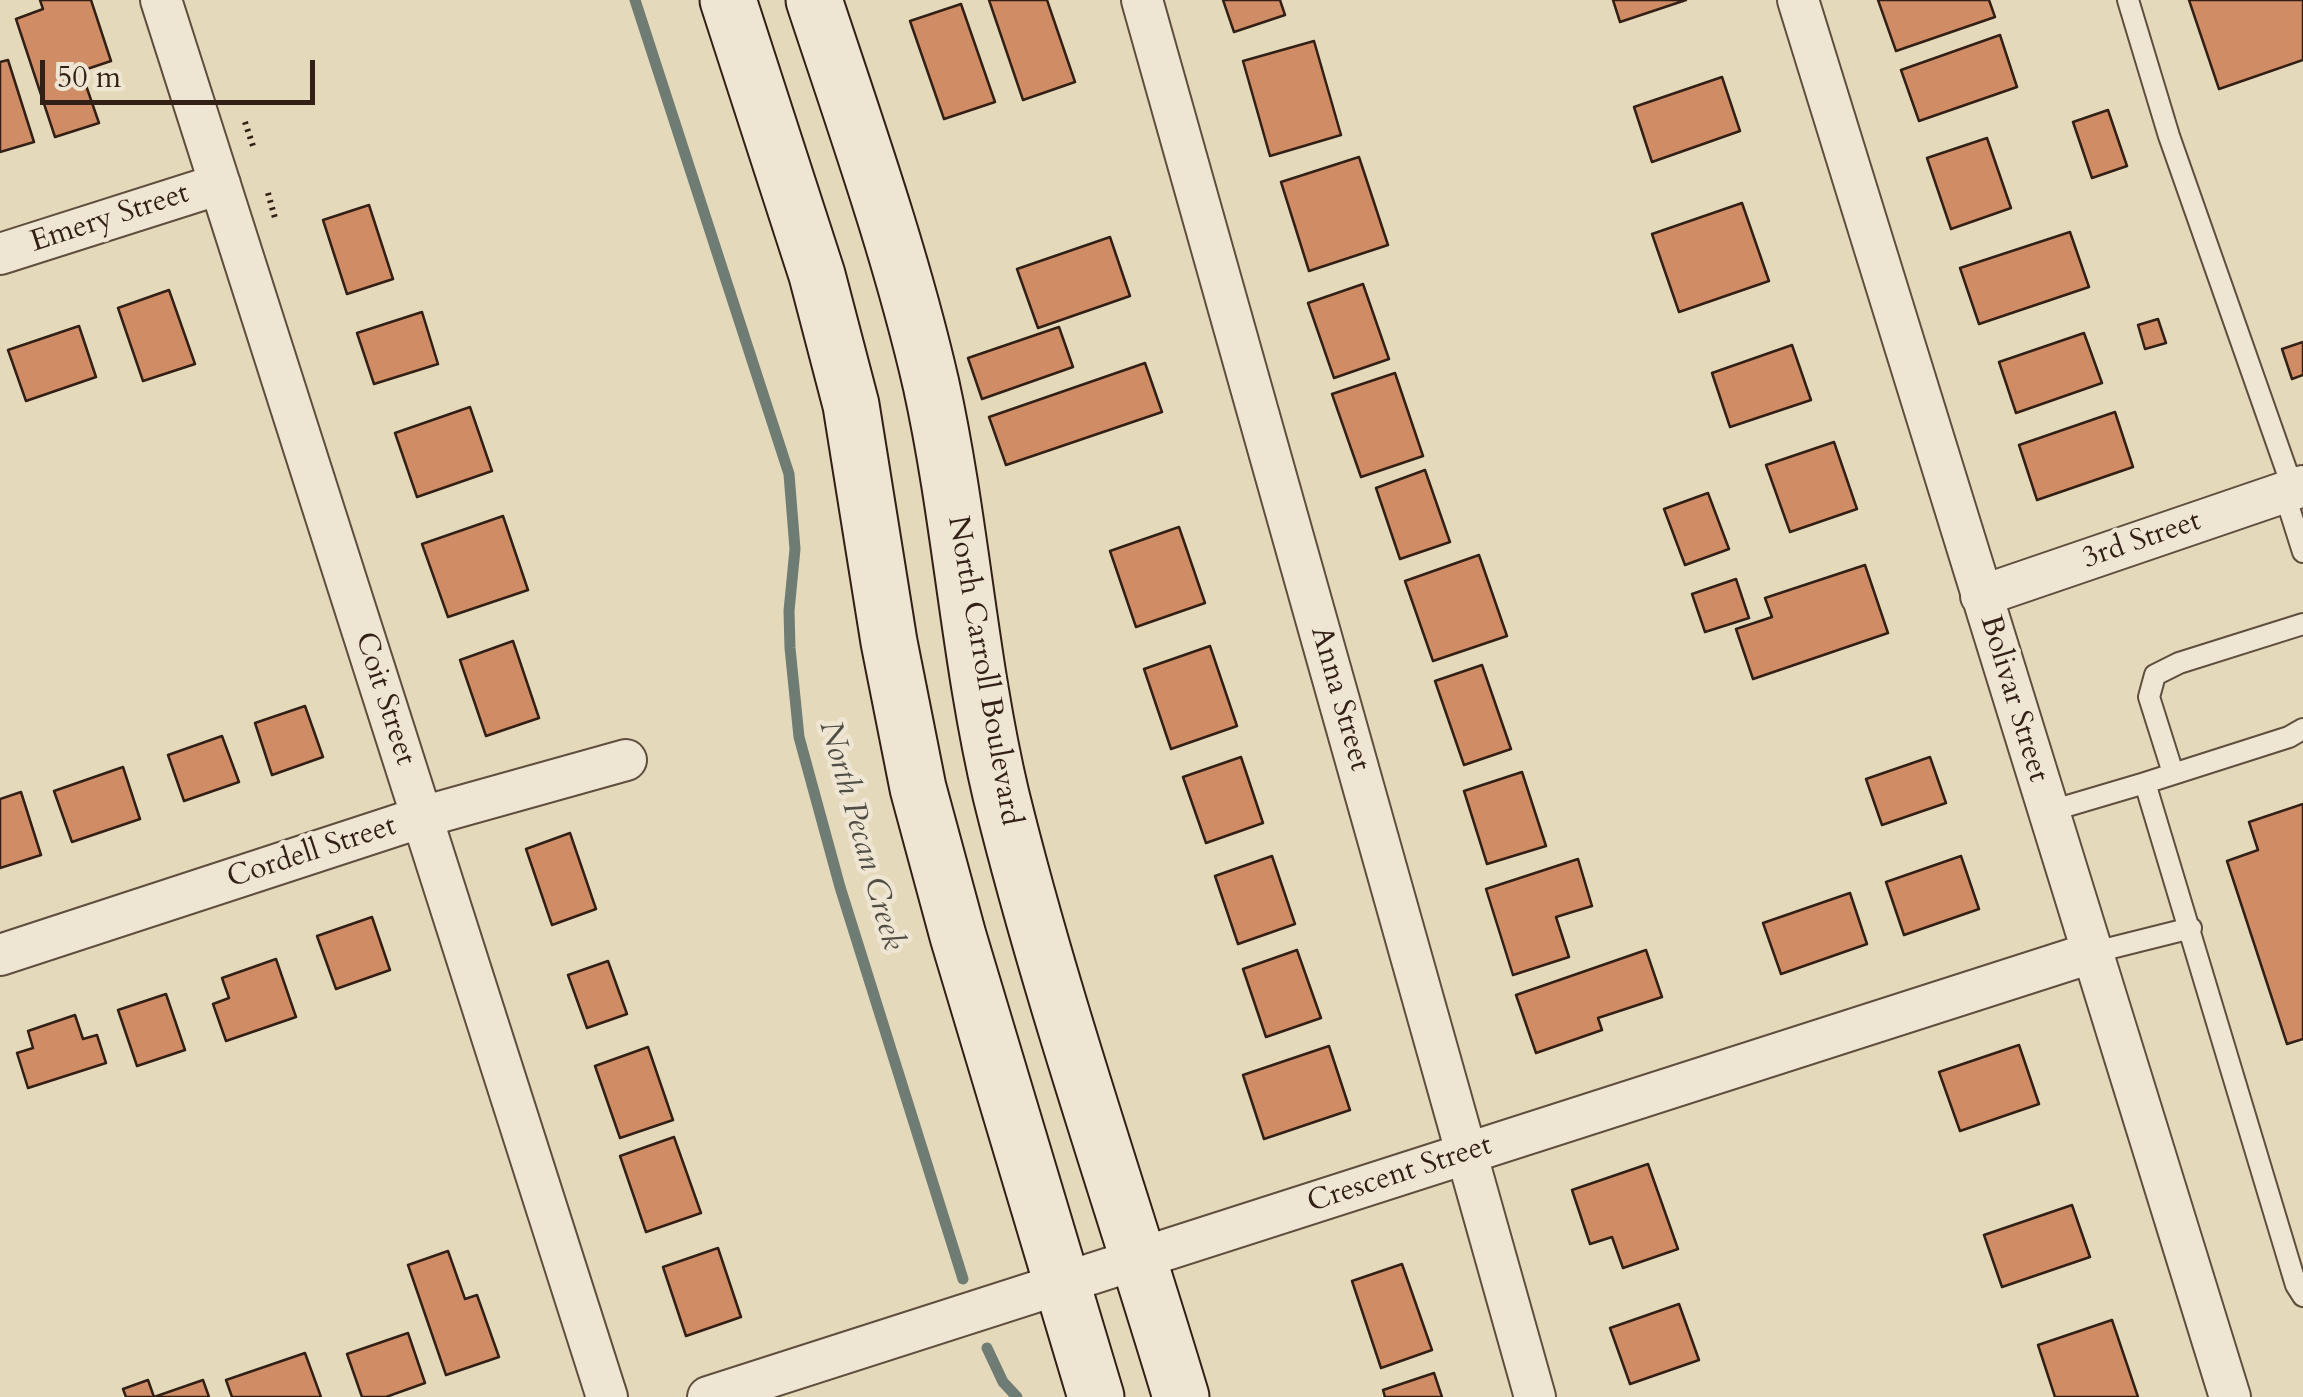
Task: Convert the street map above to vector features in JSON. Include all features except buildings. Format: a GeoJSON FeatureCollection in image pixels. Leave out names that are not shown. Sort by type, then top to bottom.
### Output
{"type":"FeatureCollection","features":[{"type":"Feature","properties":{"kind":"main road"},"geometry":{"type":"LineString","coordinates":[[728,0],[817,275],[846,386],[918,788],[963,954],[1096,1397]]}},
{"type":"Feature","properties":{"kind":"main road","name":"North Carroll Boulevard"},"geometry":{"type":"LineString","coordinates":[[814,0],[895,248],[931,385],[985,714],[1038,934],[1181,1397]]}},
{"type":"Feature","properties":{"kind":"street","name":"Coit Street"},"geometry":{"type":"LineString","coordinates":[[161,0],[607,1397]]}},
{"type":"Feature","properties":{"kind":"street","name":"Anna Street"},"geometry":{"type":"LineString","coordinates":[[1142,0],[1535,1397]]}},
{"type":"Feature","properties":{"kind":"street","name":"Bolivar Street"},"geometry":{"type":"LineString","coordinates":[[1798,0],[2230,1397]]}},
{"type":"Feature","properties":{"kind":"street","name":"Emery Street"},"geometry":{"type":"LineString","coordinates":[[0,254],[220,184]]}},
{"type":"Feature","properties":{"kind":"street","name":"3rd Street"},"geometry":{"type":"LineString","coordinates":[[1981,596],[2293,489]]}},
{"type":"Feature","properties":{"kind":"street","name":"Cordell Street"},"geometry":{"type":"LineString","coordinates":[[0,955],[422,817],[626,760]]}},
{"type":"Feature","properties":{"kind":"street","name":"Crescent Street"},"geometry":{"type":"LineString","coordinates":[[708,1397],[2091,952]]}},
{"type":"Feature","properties":{"kind":"lane"},"geometry":{"type":"LineString","coordinates":[[2128,0],[2169,136],[2293,489],[2303,552]]}},
{"type":"Feature","properties":{"kind":"lane"},"geometry":{"type":"LineString","coordinates":[[2173,774],[2149,697],[2155,675],[2179,663],[2303,624]]}},
{"type":"Feature","properties":{"kind":"lane"},"geometry":{"type":"LineString","coordinates":[[2048,812],[2289,737],[2303,729]]}},
{"type":"Feature","properties":{"kind":"lane"},"geometry":{"type":"LineString","coordinates":[[2144,782],[2296,1285],[2303,1296]]}},
{"type":"Feature","properties":{"kind":"lane"},"geometry":{"type":"LineString","coordinates":[[2091,952],[2191,928]]}},
{"type":"Feature","properties":{"kind":"path"},"geometry":{"type":"LineString","coordinates":[[245,122],[253,146]]}},
{"type":"Feature","properties":{"kind":"path"},"geometry":{"type":"LineString","coordinates":[[268,193],[275,218]]}},
{"type":"Feature","properties":{"kind":"waterway","name":"North Pecan Creek"},"geometry":{"type":"LineString","coordinates":[[635,0],[789,474],[795,549],[790,648],[799,737],[840,887],[963,1279]]}},
{"type":"Feature","properties":{"kind":"waterway","name":"North Pecan Creek"},"geometry":{"type":"LineString","coordinates":[[987,1348],[1003,1382],[1017,1397]]}}]}
